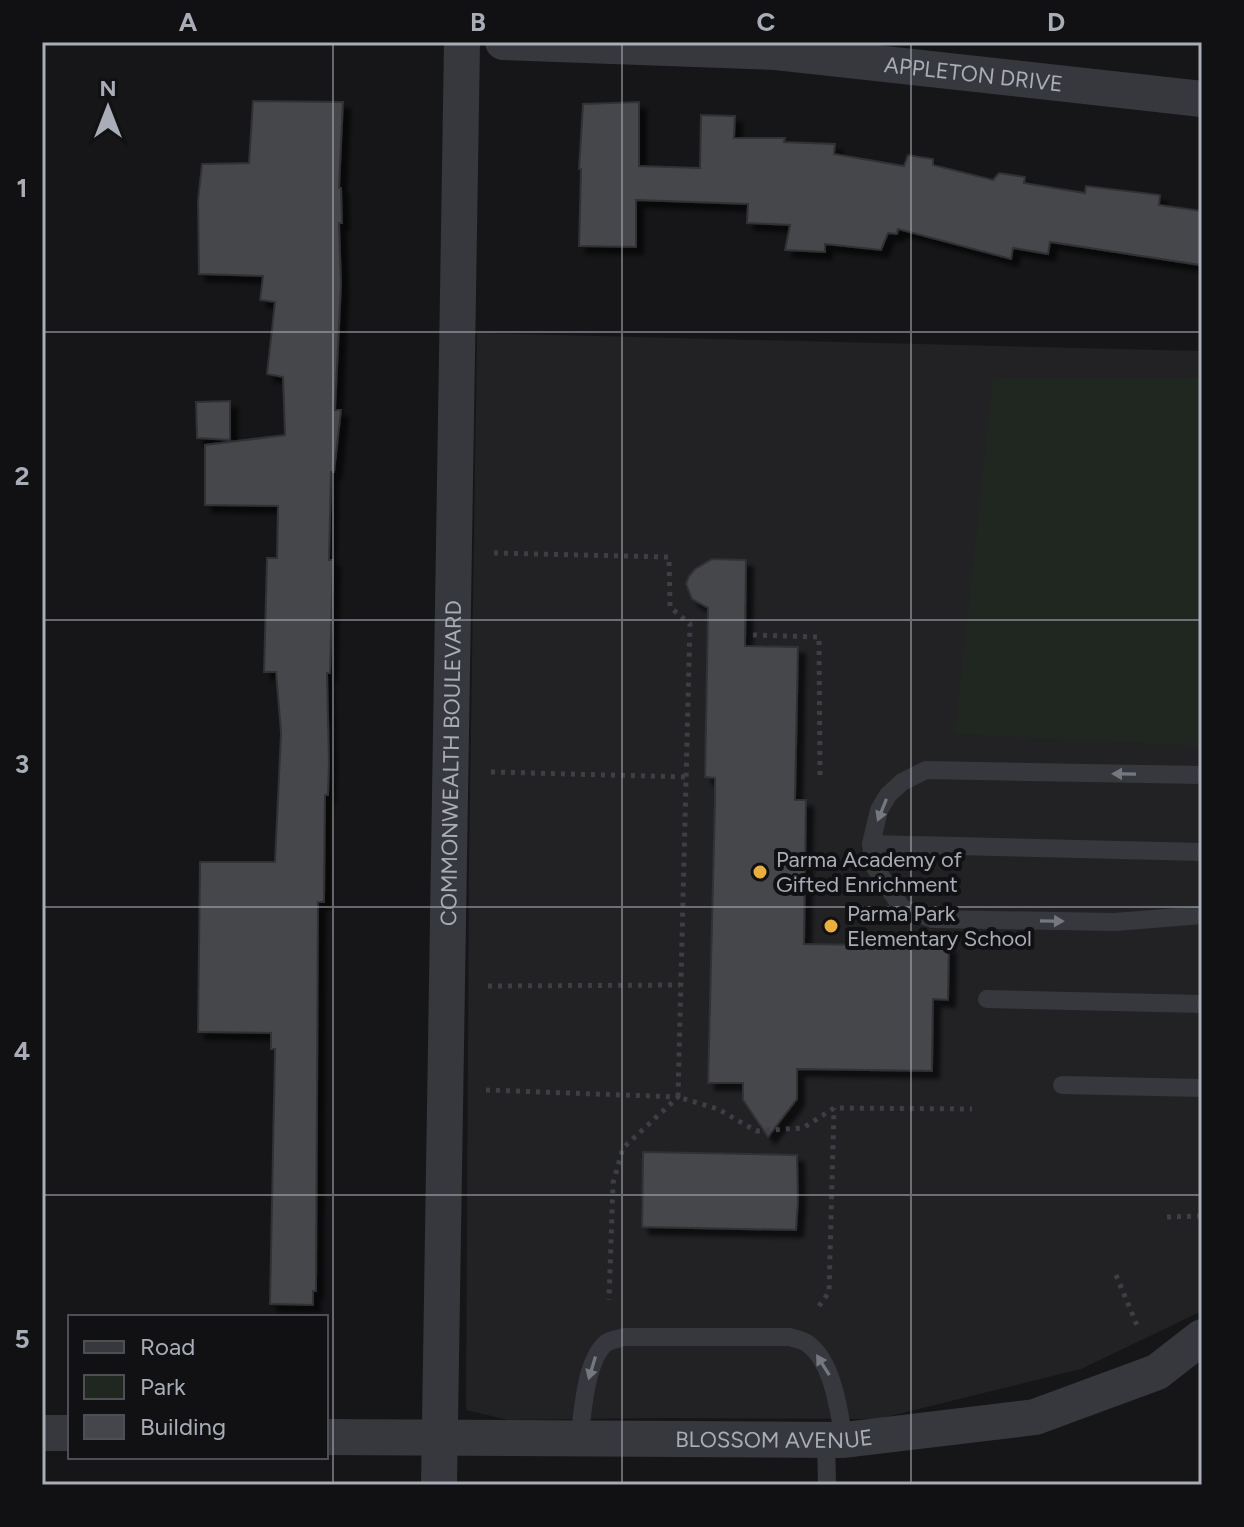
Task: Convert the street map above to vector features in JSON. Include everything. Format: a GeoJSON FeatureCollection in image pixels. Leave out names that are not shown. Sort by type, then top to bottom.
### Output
{"type":"FeatureCollection","features":[{"type":"Feature","properties":{"kind":"street","name":"COMMONWEALTH BOULEVARD"},"geometry":{"type":"LineString","coordinates":[[439,1485],[462,42]]}},
{"type":"Feature","properties":{"kind":"street","name":"APPLETON DRIVE"},"geometry":{"type":"LineString","coordinates":[[503,42],[990,58],[1202,99]]}},
{"type":"Feature","properties":{"kind":"street","name":"BLOSSOM AVENUE"},"geometry":{"type":"LineString","coordinates":[[328,1437],[835,1440],[1035,1417],[1157,1372],[1202,1337]]}},
{"type":"Feature","properties":{"kind":"street"},"geometry":{"type":"LineString","coordinates":[[42,1433],[68,1433]]}},
{"type":"Feature","properties":{"kind":"lane"},"geometry":{"type":"LineString","coordinates":[[1202,775],[926,770],[902,782],[888,795],[879,810],[871,844],[874,866],[902,908],[933,919],[1115,922],[1202,915]]}},
{"type":"Feature","properties":{"kind":"lane"},"geometry":{"type":"LineString","coordinates":[[871,844],[1202,852]]}},
{"type":"Feature","properties":{"kind":"lane"},"geometry":{"type":"LineString","coordinates":[[987,999],[1202,1004]]}},
{"type":"Feature","properties":{"kind":"lane"},"geometry":{"type":"LineString","coordinates":[[1062,1085],[1202,1088]]}},
{"type":"Feature","properties":{"kind":"lane"},"geometry":{"type":"LineString","coordinates":[[579,1439],[585,1394],[595,1356],[608,1341],[624,1337],[790,1337],[808,1344],[827,1370],[835,1390],[835,1440],[827,1485]]}},
{"type":"Feature","properties":{"kind":"path"},"geometry":{"type":"LineString","coordinates":[[494,553],[669,557],[670,607],[690,624],[678,1097],[623,1148],[613,1183],[609,1300]]}},
{"type":"Feature","properties":{"kind":"path"},"geometry":{"type":"LineString","coordinates":[[753,635],[819,637],[820,780]]}},
{"type":"Feature","properties":{"kind":"path"},"geometry":{"type":"LineString","coordinates":[[491,772],[686,777]]}},
{"type":"Feature","properties":{"kind":"path"},"geometry":{"type":"LineString","coordinates":[[488,986],[680,985]]}},
{"type":"Feature","properties":{"kind":"path"},"geometry":{"type":"LineString","coordinates":[[486,1090],[678,1097],[718,1109],[756,1131],[803,1128],[834,1108],[972,1109]]}},
{"type":"Feature","properties":{"kind":"path"},"geometry":{"type":"LineString","coordinates":[[819,1306],[829,1292],[834,1108]]}},
{"type":"Feature","properties":{"kind":"path"},"geometry":{"type":"LineString","coordinates":[[1167,1217],[1202,1216]]}},
{"type":"Feature","properties":{"kind":"path"},"geometry":{"type":"LineString","coordinates":[[1116,1275],[1139,1330]]}},
{"type":"Feature","properties":{"kind":"shaded area"},"geometry":{"type":"Polygon","coordinates":[[[477,333],[1202,351],[1202,1311],[1081,1369],[878,1419],[508,1420],[466,1410],[469,861],[477,333]]]}},
{"type":"Feature","properties":{"kind":"green space"},"geometry":{"type":"Polygon","coordinates":[[[993,378],[1202,378],[1202,746],[955,734],[993,378]]]}},
{"type":"Feature","properties":{"kind":"building"},"geometry":{"type":"Polygon","coordinates":[[[253,101],[343,102],[339,188],[341,285],[335,410],[341,410],[334,472],[331,472],[329,560],[333,560],[330,673],[327,673],[329,762],[328,795],[325,795],[324,902],[318,902],[316,1291],[313,1291],[313,1305],[270,1304],[275,1049],[271,1049],[271,1033],[198,1032],[200,862],[275,862],[281,733],[276,672],[264,672],[267,558],[277,558],[278,506],[205,505],[205,445],[285,435],[283,377],[267,374],[275,302],[260,300],[263,276],[199,274],[198,200],[202,164],[249,163],[253,101]]]}},
{"type":"Feature","properties":{"kind":"building"},"geometry":{"type":"Polygon","coordinates":[[[639,102],[639,166],[700,168],[701,115],[735,116],[734,138],[785,138],[784,142],[835,144],[834,154],[904,166],[908,155],[933,159],[933,165],[993,180],[999,173],[1025,177],[1024,183],[1085,193],[1086,186],[1160,195],[1159,205],[1202,211],[1200,265],[1050,242],[1048,254],[1013,248],[1011,259],[898,229],[897,234],[888,233],[881,250],[825,244],[825,252],[785,250],[790,225],[747,223],[748,204],[636,200],[636,247],[579,246],[583,104],[639,102]]]}},
{"type":"Feature","properties":{"kind":"building"},"geometry":{"type":"Polygon","coordinates":[[[230,401],[230,440],[197,438],[196,402],[230,401]]]}},
{"type":"Feature","properties":{"kind":"building","name":"Parma Academy of Gifted Enrichment"},"geometry":{"type":"Polygon","coordinates":[[[712,559],[746,560],[745,646],[798,647],[795,800],[806,800],[804,944],[949,946],[948,1000],[933,999],[932,1071],[797,1069],[797,1099],[768,1137],[743,1100],[743,1083],[708,1083],[715,778],[705,777],[708,608],[692,599],[686,584],[695,569],[712,559]]]}},
{"type":"Feature","properties":{"kind":"building"},"geometry":{"type":"Polygon","coordinates":[[[643,1152],[797,1155],[796,1230],[642,1227],[643,1152]]]}},
{"type":"Feature","properties":{"kind":"place","name":"Parma Academy of Gifted Enrichment"},"geometry":{"type":"Point","coordinates":[760,872]}},
{"type":"Feature","properties":{"kind":"place","name":"Parma Park Elementary School"},"geometry":{"type":"Point","coordinates":[831,926]}}]}
